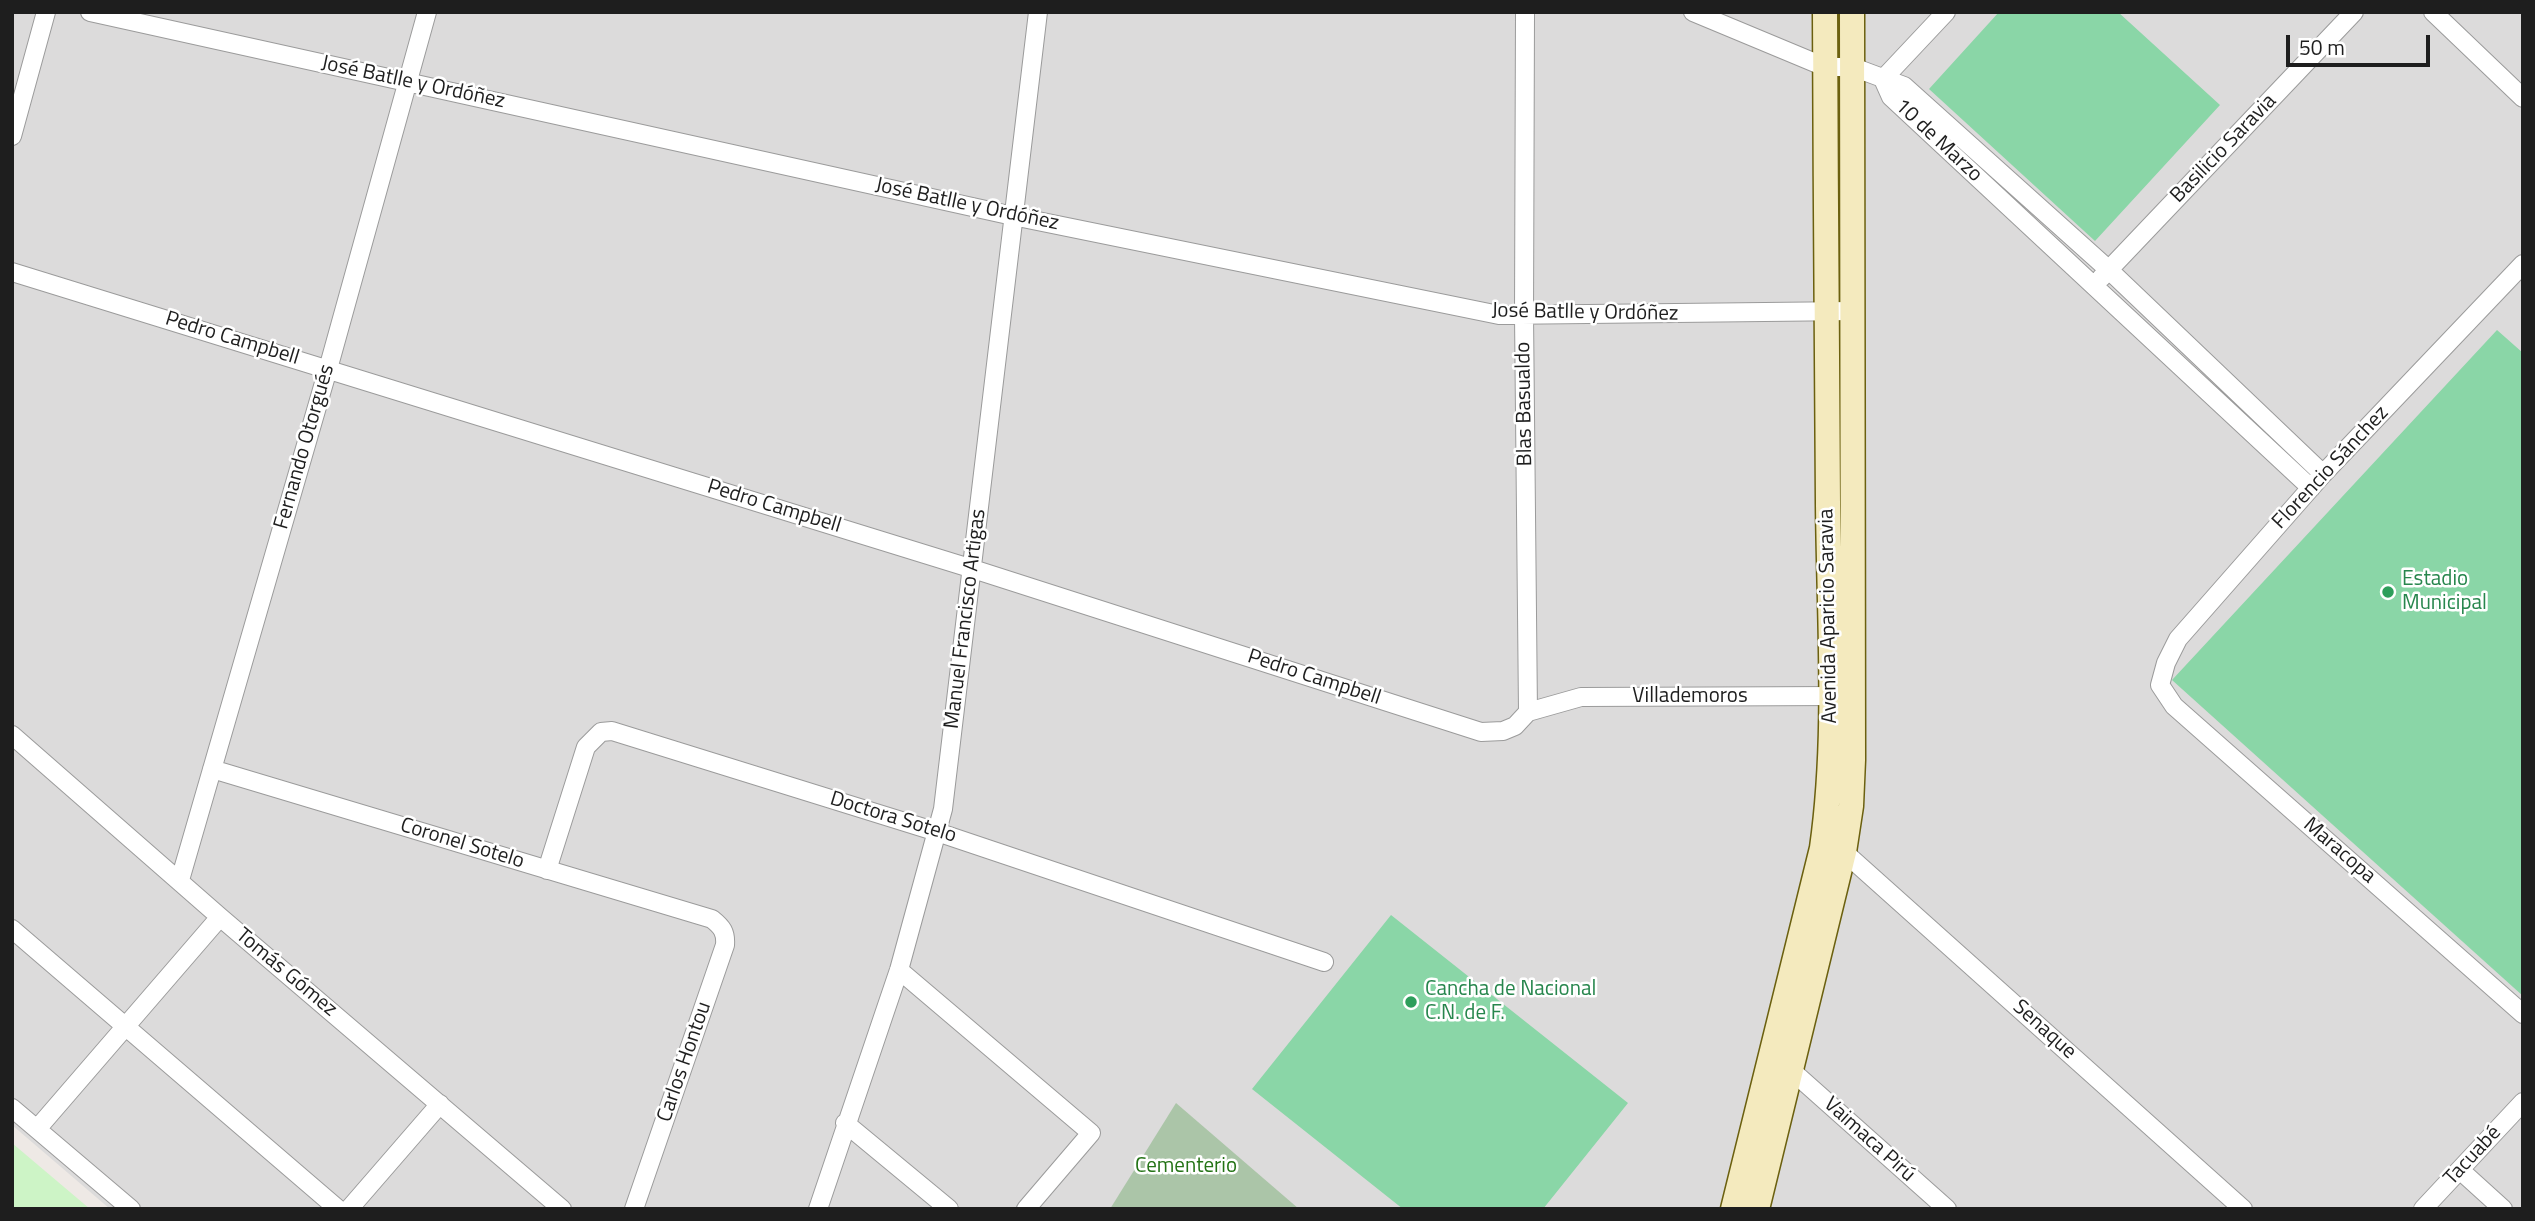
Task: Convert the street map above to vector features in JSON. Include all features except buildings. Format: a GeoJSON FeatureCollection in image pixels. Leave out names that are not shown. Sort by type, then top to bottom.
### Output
{"type":"FeatureCollection","features":[{"type":"Feature","properties":{"kind":"street"},"geometry":{"type":"LineString","coordinates":[[12,136],[46,12]]}},
{"type":"Feature","properties":{"kind":"street","name":"José Batlle y Ordóñez"},"geometry":{"type":"LineString","coordinates":[[90,12],[1013,216],[1499,315],[1853,311]]}},
{"type":"Feature","properties":{"kind":"street","name":"Fernando Otorgués"},"geometry":{"type":"LineString","coordinates":[[180,880],[328,369],[427,12]]}},
{"type":"Feature","properties":{"kind":"street","name":"Manuel Francisco Artigas"},"geometry":{"type":"LineString","coordinates":[[818,1209],[899,970],[943,809],[1038,12]]}},
{"type":"Feature","properties":{"kind":"street","name":"Blas Basualdo"},"geometry":{"type":"LineString","coordinates":[[1525,12],[1524,315],[1528,712]]}},
{"type":"Feature","properties":{"kind":"street"},"geometry":{"type":"LineString","coordinates":[[1693,12],[1825,67],[1853,67],[1883,79],[1946,12]]}},
{"type":"Feature","properties":{"kind":"street","name":"Avenida Aparicio Saravia"},"geometry":{"type":"LineString","coordinates":[[1825,12],[1826,313],[1842,696]]}},
{"type":"Feature","properties":{"kind":"street","name":"Avenida Aparicio Saravia"},"geometry":{"type":"LineString","coordinates":[[1757,1209],[1844,852],[1840,804],[1853,311],[1852,12]]}},
{"type":"Feature","properties":{"kind":"street","name":"Basilicio Saravia"},"geometry":{"type":"LineString","coordinates":[[2094,286],[2354,12]]}},
{"type":"Feature","properties":{"kind":"street"},"geometry":{"type":"LineString","coordinates":[[2433,12],[2523,97]]}},
{"type":"Feature","properties":{"kind":"street","name":"10 de Marzo"},"geometry":{"type":"LineString","coordinates":[[1883,79],[1904,86],[2109,270],[2317,481]]}},
{"type":"Feature","properties":{"kind":"street","name":"10 de Marzo"},"geometry":{"type":"LineString","coordinates":[[1883,79],[1891,97],[2094,286],[2317,481]]}},
{"type":"Feature","properties":{"kind":"street","name":"Florencio Sánchez"},"geometry":{"type":"LineString","coordinates":[[2160,685],[2166,663],[2178,639],[2317,481],[2523,264]]}},
{"type":"Feature","properties":{"kind":"street","name":"Pedro Campbell"},"geometry":{"type":"LineString","coordinates":[[12,272],[973,569],[1481,732],[1503,731],[1515,726],[1528,712]]}},
{"type":"Feature","properties":{"kind":"street","name":"Maracopa"},"geometry":{"type":"LineString","coordinates":[[2160,685],[2174,706],[2523,1014]]}},
{"type":"Feature","properties":{"kind":"street","name":"Villademoros"},"geometry":{"type":"LineString","coordinates":[[1528,712],[1581,697],[1842,696]]}},
{"type":"Feature","properties":{"kind":"street","name":"Doctora Sotelo"},"geometry":{"type":"LineString","coordinates":[[547,870],[586,747],[601,732],[612,731],[937,832],[1324,962]]}},
{"type":"Feature","properties":{"kind":"street","name":"Tomás Gómez"},"geometry":{"type":"LineString","coordinates":[[12,735],[562,1209]]}},
{"type":"Feature","properties":{"kind":"street","name":"Coronel Sotelo"},"geometry":{"type":"LineString","coordinates":[[212,769],[712,919]]}},
{"type":"Feature","properties":{"kind":"street","name":"Avenida Aparicio Saravia"},"geometry":{"type":"LineString","coordinates":[[1733,1209],[1822,848],[1840,804]]}},
{"type":"Feature","properties":{"kind":"street","name":"Senaque"},"geometry":{"type":"LineString","coordinates":[[1844,852],[2243,1209]]}},
{"type":"Feature","properties":{"kind":"street"},"geometry":{"type":"LineString","coordinates":[[37,1129],[220,917]]}},
{"type":"Feature","properties":{"kind":"street","name":"Carlos Hontou"},"geometry":{"type":"LineString","coordinates":[[634,1209],[726,945],[726,933],[712,919]]}},
{"type":"Feature","properties":{"kind":"street"},"geometry":{"type":"LineString","coordinates":[[12,929],[338,1209]]}},
{"type":"Feature","properties":{"kind":"street"},"geometry":{"type":"LineString","coordinates":[[899,970],[1091,1133],[1026,1209]]}},
{"type":"Feature","properties":{"kind":"street","name":"Vaimaca Pirú"},"geometry":{"type":"LineString","coordinates":[[1792,1071],[1947,1209]]}},
{"type":"Feature","properties":{"kind":"street","name":"Tacuabé"},"geometry":{"type":"LineString","coordinates":[[2423,1209],[2523,1102]]}},
{"type":"Feature","properties":{"kind":"street"},"geometry":{"type":"LineString","coordinates":[[349,1209],[440,1104]]}},
{"type":"Feature","properties":{"kind":"street"},"geometry":{"type":"LineString","coordinates":[[12,1108],[131,1209]]}},
{"type":"Feature","properties":{"kind":"street"},"geometry":{"type":"LineString","coordinates":[[845,1123],[949,1209]]}},
{"type":"Feature","properties":{"kind":"street"},"geometry":{"type":"LineString","coordinates":[[2460,1170],[2503,1209]]}},
{"type":"Feature","properties":{"kind":"shaded area"},"geometry":{"type":"Polygon","coordinates":[[[12,12],[2523,12],[2523,1209],[110,1209],[12,1125],[12,12]]]}},
{"type":"Feature","properties":{"kind":"green space"},"geometry":{"type":"Polygon","coordinates":[[[1999,12],[2118,12],[2220,105],[2095,241],[1929,89],[1999,12]]]}},
{"type":"Feature","properties":{"kind":"green space","name":"Estadio Municipal"},"geometry":{"type":"Polygon","coordinates":[[[2497,330],[2523,353],[2523,996],[2172,680],[2497,330]]]}},
{"type":"Feature","properties":{"kind":"green space","name":"Cancha de Nacional C.N. de F."},"geometry":{"type":"Polygon","coordinates":[[[1391,915],[1628,1103],[1543,1209],[1403,1209],[1252,1089],[1391,915]]]}},
{"type":"Feature","properties":{"kind":"green space","name":"Cementerio"},"geometry":{"type":"Polygon","coordinates":[[[1176,1103],[1299,1209],[1110,1209],[1176,1103]]]}},
{"type":"Feature","properties":{"kind":"green space"},"geometry":{"type":"Polygon","coordinates":[[[12,1143],[90,1209],[12,1209],[12,1143]]]}},
{"type":"Feature","properties":{"kind":"place","name":"Estadio Municipal"},"geometry":{"type":"Point","coordinates":[2388,592]}},
{"type":"Feature","properties":{"kind":"place","name":"Cancha de Nacional C.N. de F."},"geometry":{"type":"Point","coordinates":[1411,1002]}}]}
